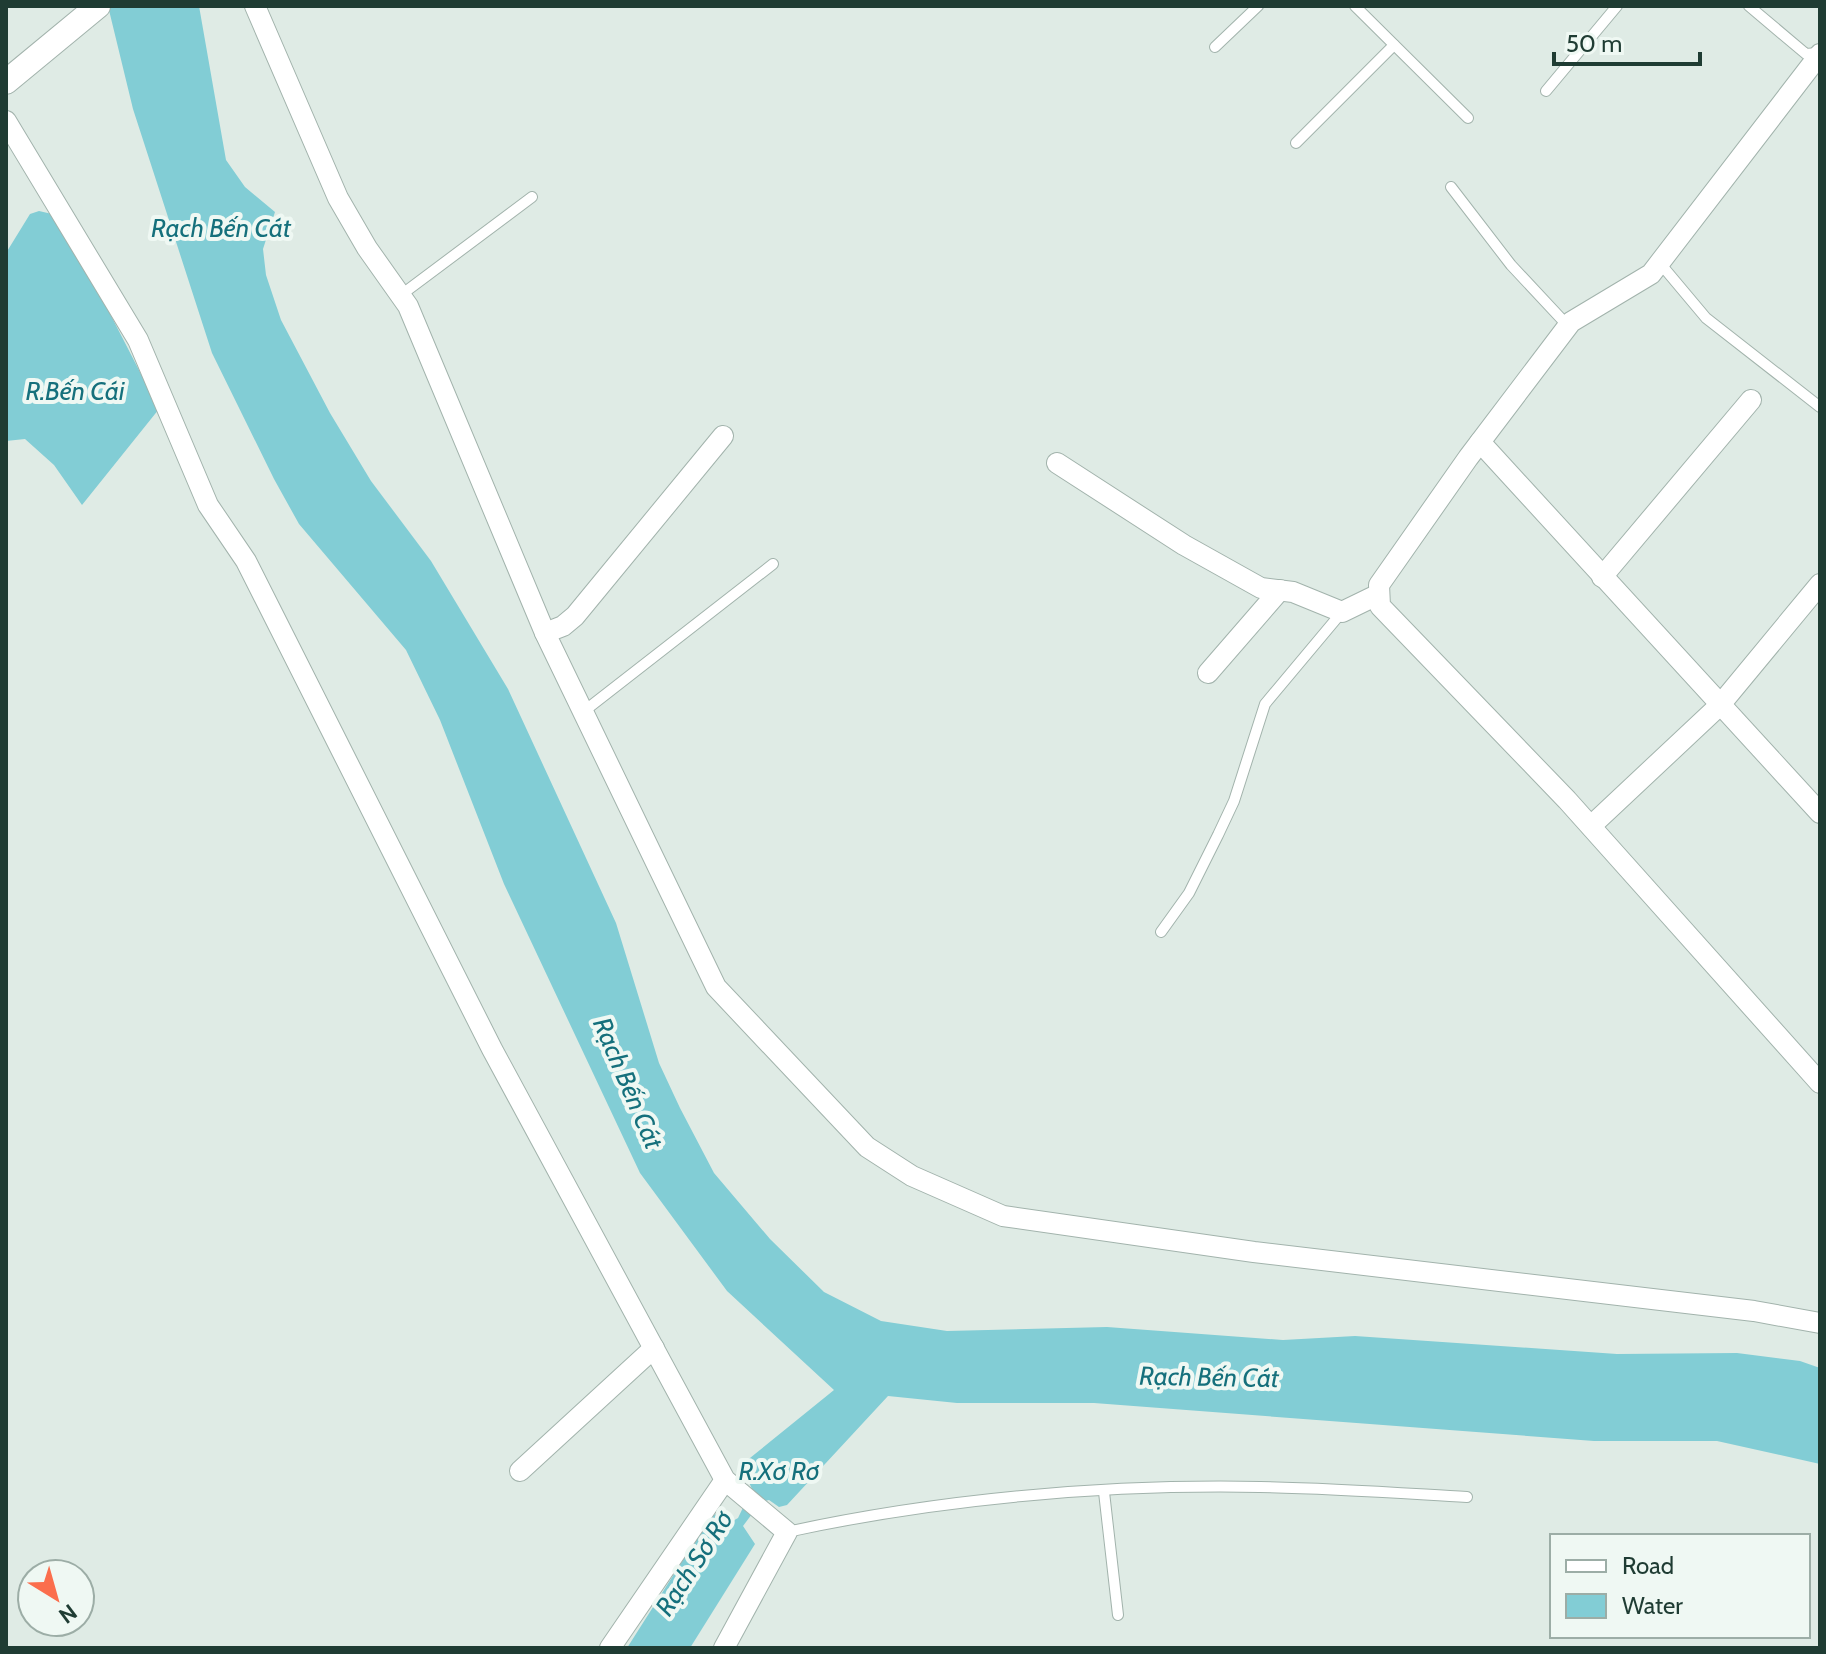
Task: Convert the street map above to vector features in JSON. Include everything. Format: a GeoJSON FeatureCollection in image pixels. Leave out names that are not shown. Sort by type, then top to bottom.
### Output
{"type":"FeatureCollection","features":[{"type":"Feature","properties":{"kind":"street"},"geometry":{"type":"LineString","coordinates":[[6,82],[98,6]]}},
{"type":"Feature","properties":{"kind":"street"},"geometry":{"type":"LineString","coordinates":[[255,6],[338,198],[367,248],[401,295],[545,633],[722,997],[867,1147],[912,1176],[1003,1216],[1254,1252],[1754,1311],[1820,1323]]}},
{"type":"Feature","properties":{"kind":"street"},"geometry":{"type":"LineString","coordinates":[[1820,53],[1651,274],[1568,326],[1480,442],[1379,585],[1377,595],[1380,606],[1591,826],[1820,1083]]}},
{"type":"Feature","properties":{"kind":"street"},"geometry":{"type":"LineString","coordinates":[[6,121],[138,340],[214,518],[246,561],[492,1049],[729,1484],[785,1531],[724,1648]]}},
{"type":"Feature","properties":{"kind":"street"},"geometry":{"type":"LineString","coordinates":[[1602,577],[1751,400]]}},
{"type":"Feature","properties":{"kind":"street"},"geometry":{"type":"LineString","coordinates":[[545,633],[563,626],[575,616],[723,436]]}},
{"type":"Feature","properties":{"kind":"street"},"geometry":{"type":"LineString","coordinates":[[1480,442],[1820,813]]}},
{"type":"Feature","properties":{"kind":"street"},"geometry":{"type":"LineString","coordinates":[[1057,463],[1184,545],[1261,588],[1293,592],[1342,612],[1377,595]]}},
{"type":"Feature","properties":{"kind":"street"},"geometry":{"type":"LineString","coordinates":[[1591,826],[1720,705],[1820,584]]}},
{"type":"Feature","properties":{"kind":"street"},"geometry":{"type":"LineString","coordinates":[[1208,673],[1280,590]]}},
{"type":"Feature","properties":{"kind":"street"},"geometry":{"type":"LineString","coordinates":[[520,1471],[654,1348]]}},
{"type":"Feature","properties":{"kind":"street"},"geometry":{"type":"LineString","coordinates":[[610,1648],[729,1484]]}},
{"type":"Feature","properties":{"kind":"lane"},"geometry":{"type":"LineString","coordinates":[[1215,47],[1258,6]]}},
{"type":"Feature","properties":{"kind":"lane"},"geometry":{"type":"LineString","coordinates":[[1355,6],[1468,118]]}},
{"type":"Feature","properties":{"kind":"lane"},"geometry":{"type":"LineString","coordinates":[[1546,91],[1617,6]]}},
{"type":"Feature","properties":{"kind":"lane"},"geometry":{"type":"LineString","coordinates":[[1749,6],[1806,54],[1820,53]]}},
{"type":"Feature","properties":{"kind":"lane"},"geometry":{"type":"LineString","coordinates":[[1296,143],[1394,45]]}},
{"type":"Feature","properties":{"kind":"lane"},"geometry":{"type":"LineString","coordinates":[[1451,187],[1511,265],[1568,326]]}},
{"type":"Feature","properties":{"kind":"lane"},"geometry":{"type":"LineString","coordinates":[[401,295],[532,197]]}},
{"type":"Feature","properties":{"kind":"lane"},"geometry":{"type":"LineString","coordinates":[[1659,262],[1706,318],[1820,407]]}},
{"type":"Feature","properties":{"kind":"lane"},"geometry":{"type":"LineString","coordinates":[[583,712],[773,564]]}},
{"type":"Feature","properties":{"kind":"lane"},"geometry":{"type":"LineString","coordinates":[[1161,932],[1189,893],[1229,813],[1265,704],[1342,612]]}},
{"type":"Feature","properties":{"kind":"lane"},"geometry":{"type":"LineString","coordinates":[[785,1531],[946,1505],[1104,1492],[1258,1487],[1467,1497]]}},
{"type":"Feature","properties":{"kind":"lane"},"geometry":{"type":"LineString","coordinates":[[1104,1492],[1118,1615]]}},
{"type":"Feature","properties":{"kind":"water","name":"Rạch Bến Cát"},"geometry":{"type":"Polygon","coordinates":[[[108,6],[199,6],[226,160],[245,187],[275,212],[263,249],[266,275],[281,320],[330,413],[371,481],[431,561],[508,689],[616,923],[659,1063],[714,1173],[770,1239],[824,1292],[881,1321],[947,1331],[1107,1327],[1283,1340],[1355,1336],[1617,1354],[1737,1353],[1800,1361],[1820,1368],[1820,1464],[1717,1441],[1594,1441],[1094,1403],[957,1403],[888,1396],[787,1505],[779,1507],[769,1500],[761,1502],[743,1526],[755,1544],[690,1648],[627,1648],[711,1516],[717,1514],[731,1522],[738,1518],[752,1489],[743,1469],[745,1462],[834,1390],[727,1291],[640,1173],[504,884],[440,720],[406,650],[299,524],[274,479],[212,353],[133,109],[108,6]]]}},
{"type":"Feature","properties":{"kind":"water","name":"R.Bến Cái"},"geometry":{"type":"Polygon","coordinates":[[[39,211],[52,214],[68,232],[159,409],[82,505],[54,465],[25,439],[6,441],[6,253],[30,214],[39,211]]]}},
{"type":"Feature","properties":{"kind":"water label","name":"R.Xơ Rơ"},"geometry":{"type":"Point","coordinates":[779,1471]}},
{"type":"Feature","properties":{"kind":"water label","name":"Rạch Sơ Rơ"},"geometry":{"type":"Point","coordinates":[694,1563]}}]}
